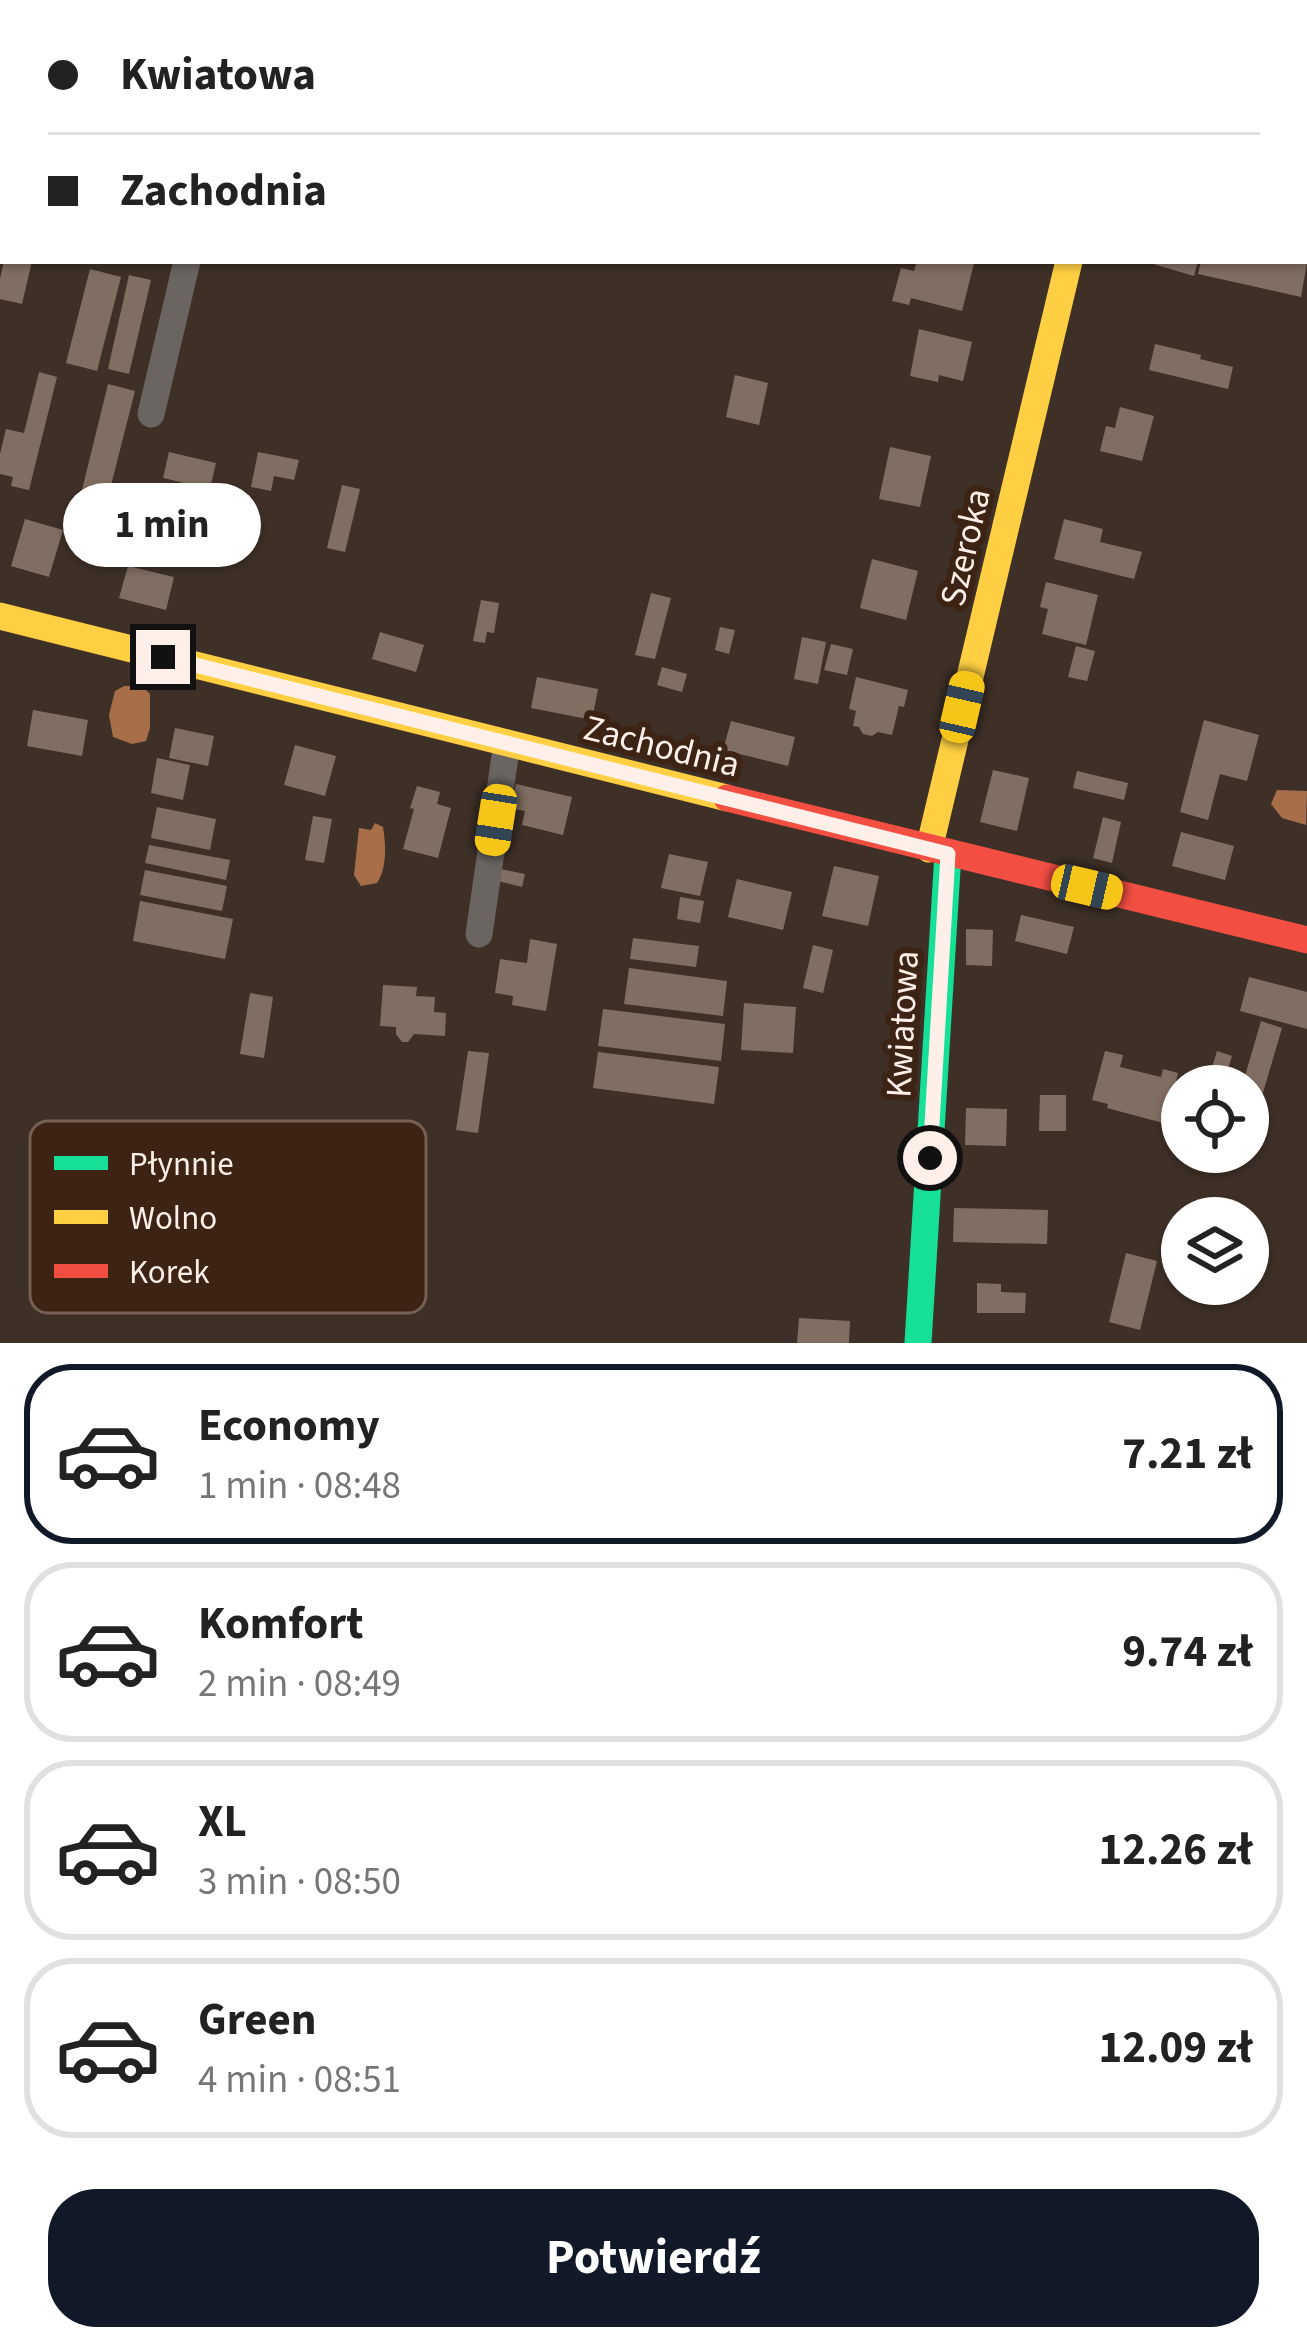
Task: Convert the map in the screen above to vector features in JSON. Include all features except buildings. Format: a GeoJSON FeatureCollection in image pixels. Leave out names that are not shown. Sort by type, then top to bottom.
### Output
{"type":"FeatureCollection","features":[{"type":"Feature","properties":{"kind":"street"},"geometry":{"type":"LineString","coordinates":[[151,414],[186,264]]}},
{"type":"Feature","properties":{"kind":"street","name":"Szeroka"},"geometry":{"type":"LineString","coordinates":[[938,851],[1068,264]]}},
{"type":"Feature","properties":{"kind":"street","name":"Zachodnia"},"geometry":{"type":"LineString","coordinates":[[0,616],[1307,940]]}},
{"type":"Feature","properties":{"kind":"street"},"geometry":{"type":"LineString","coordinates":[[479,934],[507,743]]}},
{"type":"Feature","properties":{"kind":"street","name":"Kwiatowa"},"geometry":{"type":"LineString","coordinates":[[918,1343],[938,851]]}},
{"type":"Feature","properties":{"kind":"shaded area"},"geometry":{"type":"Polygon","coordinates":[[[142,686],[150,694],[146,741],[132,744],[113,737],[109,715],[115,691],[142,686]]]}},
{"type":"Feature","properties":{"kind":"shaded area"},"geometry":{"type":"Polygon","coordinates":[[[1277,790],[1307,791],[1306,825],[1282,818],[1271,804],[1277,790]]]}},
{"type":"Feature","properties":{"kind":"shaded area"},"geometry":{"type":"Polygon","coordinates":[[[375,823],[383,827],[383,871],[377,883],[361,886],[354,875],[359,828],[371,830],[375,823]]]}},
{"type":"Feature","properties":{"kind":"traffic: fast"},"geometry":{"type":"LineString","coordinates":[[918,1343],[948,853]]}},
{"type":"Feature","properties":{"kind":"traffic: slow"},"geometry":{"type":"LineString","coordinates":[[929,849],[1068,264]]}},
{"type":"Feature","properties":{"kind":"traffic: slow"},"geometry":{"type":"LineString","coordinates":[[0,616],[727,798]]}},
{"type":"Feature","properties":{"kind":"traffic: jam"},"geometry":{"type":"LineString","coordinates":[[727,798],[1307,940]]}},
{"type":"Feature","properties":{"kind":"route"},"geometry":{"type":"LineString","coordinates":[[163,657],[948,854],[930,1158]]}}]}
